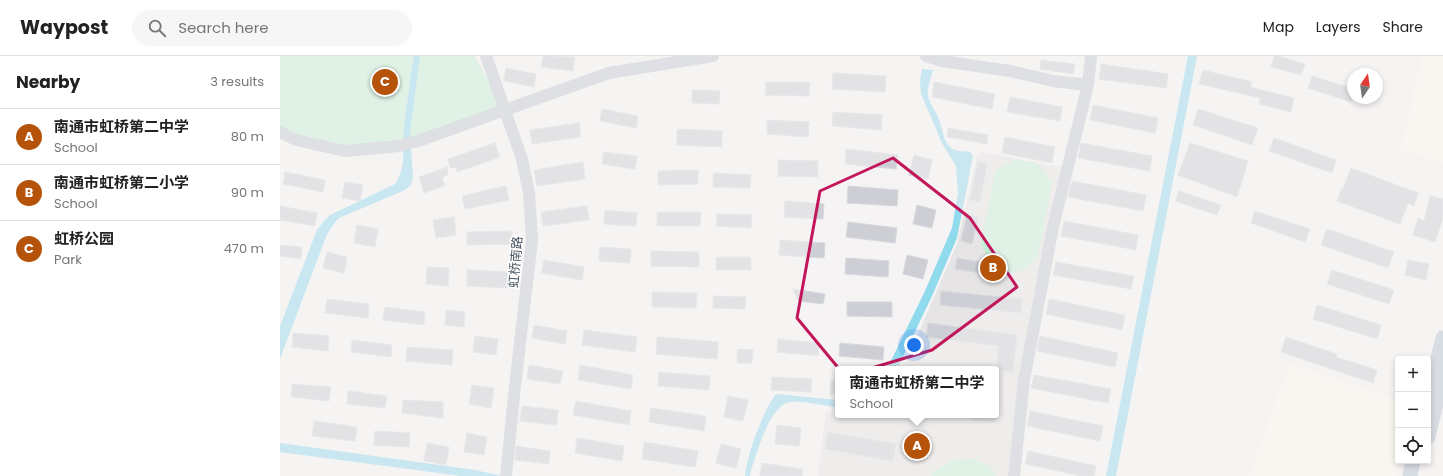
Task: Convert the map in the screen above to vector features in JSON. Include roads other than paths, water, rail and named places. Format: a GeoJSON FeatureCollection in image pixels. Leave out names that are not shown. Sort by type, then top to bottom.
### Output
{"type":"FeatureCollection","features":[{"type":"Feature","properties":{"kind":"main road"},"geometry":{"type":"LineString","coordinates":[[1430,392],[1443,338]]}},
{"type":"Feature","properties":{"kind":"main road"},"geometry":{"type":"LineString","coordinates":[[1430,428],[1443,375]]}},
{"type":"Feature","properties":{"kind":"main road"},"geometry":{"type":"LineString","coordinates":[[1410,476],[1412,464]]}},
{"type":"Feature","properties":{"kind":"main road"},"geometry":{"type":"LineString","coordinates":[[1418,476],[1421,464]]}},
{"type":"Feature","properties":{"kind":"street","name":"虹桥南路"},"geometry":{"type":"LineString","coordinates":[[486,56],[506,109],[522,159],[529,193],[532,240],[506,475]]}},
{"type":"Feature","properties":{"kind":"street"},"geometry":{"type":"LineString","coordinates":[[280,132],[296,140],[345,151],[399,146],[418,141],[609,73],[713,56]]}},
{"type":"Feature","properties":{"kind":"street"},"geometry":{"type":"LineString","coordinates":[[926,56],[942,61],[1010,71],[1053,81],[1088,85]]}},
{"type":"Feature","properties":{"kind":"street"},"geometry":{"type":"LineString","coordinates":[[1014,476],[1024,380],[1053,227],[1088,85],[1091,56]]}},
{"type":"Feature","properties":{"kind":"water"},"geometry":{"type":"Polygon","coordinates":[[[414,56],[420,56],[410,132],[413,178],[411,185],[405,190],[339,218],[333,225],[327,234],[280,359],[280,326],[317,230],[330,215],[395,184],[399,177],[403,163],[404,127],[414,56]]]}},
{"type":"Feature","properties":{"kind":"water"},"geometry":{"type":"Polygon","coordinates":[[[1188,56],[1197,56],[1116,476],[1106,476],[1188,56]]]}},
{"type":"Feature","properties":{"kind":"water"},"geometry":{"type":"Polygon","coordinates":[[[922,69],[933,70],[928,95],[940,121],[946,142],[951,148],[958,151],[970,152],[973,156],[957,238],[932,296],[898,366],[888,366],[925,291],[952,228],[958,193],[956,166],[942,143],[921,94],[920,80],[922,69]]]}},
{"type":"Feature","properties":{"kind":"water"},"geometry":{"type":"Polygon","coordinates":[[[776,394],[835,400],[835,407],[797,402],[786,403],[780,407],[774,414],[764,433],[750,476],[745,476],[746,467],[756,433],[776,394]]]}},
{"type":"Feature","properties":{"kind":"water"},"geometry":{"type":"Polygon","coordinates":[[[280,443],[475,470],[502,476],[461,476],[280,452],[280,443]]]}},
{"type":"Feature","properties":{"kind":"place","name":"虹桥公园"},"geometry":{"type":"Point","coordinates":[385,82]}},
{"type":"Feature","properties":{"kind":"place","name":"南通市虹桥第二小学"},"geometry":{"type":"Point","coordinates":[993,268]}},
{"type":"Feature","properties":{"kind":"place","name":"南通市虹桥第二中学"},"geometry":{"type":"Point","coordinates":[917,446]}}]}
